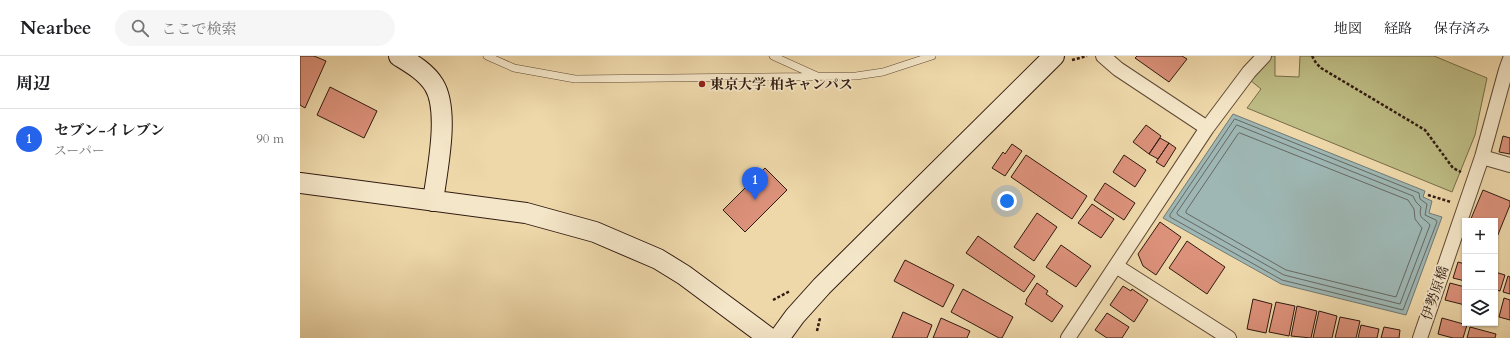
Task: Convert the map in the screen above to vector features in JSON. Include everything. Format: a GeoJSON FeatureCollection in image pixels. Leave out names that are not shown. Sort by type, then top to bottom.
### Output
{"type":"FeatureCollection","features":[{"type":"Feature","properties":{"kind":"street"},"geometry":{"type":"LineString","coordinates":[[399,56],[420,69],[434,85],[441,104],[441,130],[433,201]]}},
{"type":"Feature","properties":{"kind":"street"},"geometry":{"type":"LineString","coordinates":[[780,338],[795,316],[822,286],[1054,56]]}},
{"type":"Feature","properties":{"kind":"street"},"geometry":{"type":"LineString","coordinates":[[1103,56],[1118,69],[1207,128]]}},
{"type":"Feature","properties":{"kind":"street"},"geometry":{"type":"LineString","coordinates":[[1068,338],[1207,128],[1249,72],[1264,56]]}},
{"type":"Feature","properties":{"kind":"street","name":"伊勢原橋"},"geometry":{"type":"LineString","coordinates":[[1420,338],[1482,157],[1509,67]]}},
{"type":"Feature","properties":{"kind":"street"},"geometry":{"type":"LineString","coordinates":[[1482,157],[1510,165]]}},
{"type":"Feature","properties":{"kind":"street"},"geometry":{"type":"LineString","coordinates":[[300,183],[526,213],[563,222],[602,235],[658,260],[684,275],[769,338]]}},
{"type":"Feature","properties":{"kind":"street"},"geometry":{"type":"LineString","coordinates":[[1116,266],[1229,338]]}},
{"type":"Feature","properties":{"kind":"lane"},"geometry":{"type":"LineString","coordinates":[[487,56],[514,68],[575,79],[856,76],[883,72],[932,56]]}},
{"type":"Feature","properties":{"kind":"lane"},"geometry":{"type":"LineString","coordinates":[[773,56],[819,77]]}},
{"type":"Feature","properties":{"kind":"path"},"geometry":{"type":"LineString","coordinates":[[1312,56],[1321,68],[1425,130],[1453,168],[1475,178]]}},
{"type":"Feature","properties":{"kind":"path"},"geometry":{"type":"LineString","coordinates":[[1428,194],[1450,202]]}},
{"type":"Feature","properties":{"kind":"shaded area"},"geometry":{"type":"Polygon","coordinates":[[[1269,56],[1275,56],[1275,76],[1299,77],[1300,56],[1434,56],[1487,78],[1475,135],[1452,192],[1247,108],[1261,89],[1250,80],[1269,56]]]}},
{"type":"Feature","properties":{"kind":"water"},"geometry":{"type":"Polygon","coordinates":[[[1233,114],[1425,191],[1423,197],[1432,201],[1429,213],[1442,217],[1406,315],[1281,284],[1163,218],[1233,114]]]}},
{"type":"Feature","properties":{"kind":"building"},"geometry":{"type":"Polygon","coordinates":[[[300,56],[314,56],[326,61],[305,108],[300,105],[300,56]]]}},
{"type":"Feature","properties":{"kind":"building"},"geometry":{"type":"Polygon","coordinates":[[[1137,56],[1182,56],[1187,59],[1169,82],[1135,58],[1137,56]]]}},
{"type":"Feature","properties":{"kind":"building"},"geometry":{"type":"Polygon","coordinates":[[[330,87],[377,111],[364,138],[317,115],[330,87]]]}},
{"type":"Feature","properties":{"kind":"building"},"geometry":{"type":"Polygon","coordinates":[[[1146,125],[1161,136],[1149,154],[1133,142],[1146,125]]]}},
{"type":"Feature","properties":{"kind":"building"},"geometry":{"type":"Polygon","coordinates":[[[1503,136],[1510,138],[1510,154],[1499,152],[1503,136]]]}},
{"type":"Feature","properties":{"kind":"building"},"geometry":{"type":"Polygon","coordinates":[[[1160,138],[1169,143],[1158,159],[1149,154],[1160,138]]]}},
{"type":"Feature","properties":{"kind":"building"},"geometry":{"type":"Polygon","coordinates":[[[1169,143],[1176,148],[1164,167],[1156,162],[1169,143]]]}},
{"type":"Feature","properties":{"kind":"building"},"geometry":{"type":"Polygon","coordinates":[[[1012,144],[1022,151],[1005,176],[992,168],[1003,152],[1005,154],[1012,144]]]}},
{"type":"Feature","properties":{"kind":"building"},"geometry":{"type":"Polygon","coordinates":[[[1026,155],[1087,196],[1072,219],[1011,177],[1026,155]]]}},
{"type":"Feature","properties":{"kind":"building"},"geometry":{"type":"Polygon","coordinates":[[[1124,155],[1146,170],[1135,187],[1113,172],[1124,155]]]}},
{"type":"Feature","properties":{"kind":"building"},"geometry":{"type":"Polygon","coordinates":[[[765,168],[787,190],[745,232],[723,210],[765,168]]]}},
{"type":"Feature","properties":{"kind":"building"},"geometry":{"type":"Polygon","coordinates":[[[1105,183],[1135,203],[1124,220],[1094,200],[1105,183]]]}},
{"type":"Feature","properties":{"kind":"building"},"geometry":{"type":"Polygon","coordinates":[[[1483,190],[1510,201],[1510,205],[1498,235],[1498,218],[1471,218],[1483,190]]]}},
{"type":"Feature","properties":{"kind":"building"},"geometry":{"type":"Polygon","coordinates":[[[1092,204],[1114,219],[1101,238],[1078,223],[1092,204]]]}},
{"type":"Feature","properties":{"kind":"building"},"geometry":{"type":"Polygon","coordinates":[[[1037,213],[1057,227],[1034,261],[1014,247],[1037,213]]]}},
{"type":"Feature","properties":{"kind":"building"},"geometry":{"type":"Polygon","coordinates":[[[1160,222],[1181,237],[1156,275],[1143,266],[1138,254],[1160,222]]]}},
{"type":"Feature","properties":{"kind":"building"},"geometry":{"type":"Polygon","coordinates":[[[978,236],[1035,276],[1024,292],[966,253],[978,236]]]}},
{"type":"Feature","properties":{"kind":"building"},"geometry":{"type":"Polygon","coordinates":[[[1187,241],[1225,267],[1207,294],[1169,268],[1187,241]]]}},
{"type":"Feature","properties":{"kind":"building"},"geometry":{"type":"Polygon","coordinates":[[[1061,245],[1091,266],[1076,287],[1046,267],[1061,245]]]}},
{"type":"Feature","properties":{"kind":"building"},"geometry":{"type":"Polygon","coordinates":[[[905,260],[954,285],[943,307],[894,281],[905,260]]]}},
{"type":"Feature","properties":{"kind":"building"},"geometry":{"type":"Polygon","coordinates":[[[1458,262],[1462,263],[1462,280],[1453,278],[1458,262]]]}},
{"type":"Feature","properties":{"kind":"building"},"geometry":{"type":"Polygon","coordinates":[[[1498,273],[1505,275],[1500,291],[1498,291],[1498,273]]]}},
{"type":"Feature","properties":{"kind":"building"},"geometry":{"type":"Polygon","coordinates":[[[1508,276],[1510,277],[1510,294],[1503,292],[1508,276]]]}},
{"type":"Feature","properties":{"kind":"building"},"geometry":{"type":"Polygon","coordinates":[[[1037,283],[1048,291],[1046,294],[1063,306],[1052,322],[1025,304],[1037,283]]]}},
{"type":"Feature","properties":{"kind":"building"},"geometry":{"type":"Polygon","coordinates":[[[1450,283],[1462,286],[1462,304],[1445,300],[1450,283]]]}},
{"type":"Feature","properties":{"kind":"building"},"geometry":{"type":"Polygon","coordinates":[[[1123,286],[1131,291],[1132,289],[1148,300],[1134,322],[1110,305],[1123,286]]]}},
{"type":"Feature","properties":{"kind":"building"},"geometry":{"type":"Polygon","coordinates":[[[963,289],[1013,317],[1002,338],[999,338],[951,312],[963,289]]]}},
{"type":"Feature","properties":{"kind":"building"},"geometry":{"type":"Polygon","coordinates":[[[1504,298],[1510,300],[1510,320],[1499,317],[1504,298]]]}},
{"type":"Feature","properties":{"kind":"building"},"geometry":{"type":"Polygon","coordinates":[[[1253,299],[1272,304],[1266,333],[1247,329],[1253,299]]]}},
{"type":"Feature","properties":{"kind":"building"},"geometry":{"type":"Polygon","coordinates":[[[1276,302],[1295,306],[1289,336],[1269,332],[1276,302]]]}},
{"type":"Feature","properties":{"kind":"building"},"geometry":{"type":"Polygon","coordinates":[[[1297,306],[1317,311],[1311,338],[1291,336],[1297,306]]]}},
{"type":"Feature","properties":{"kind":"building"},"geometry":{"type":"Polygon","coordinates":[[[1319,311],[1337,316],[1332,338],[1313,338],[1319,311]]]}},
{"type":"Feature","properties":{"kind":"building"},"geometry":{"type":"Polygon","coordinates":[[[903,312],[932,325],[927,338],[892,338],[903,312]]]}},
{"type":"Feature","properties":{"kind":"building"},"geometry":{"type":"Polygon","coordinates":[[[1107,313],[1129,327],[1122,338],[1107,338],[1095,330],[1107,313]]]}},
{"type":"Feature","properties":{"kind":"building"},"geometry":{"type":"Polygon","coordinates":[[[1340,317],[1360,321],[1356,338],[1335,338],[1340,317]]]}},
{"type":"Feature","properties":{"kind":"building"},"geometry":{"type":"Polygon","coordinates":[[[941,318],[970,331],[967,338],[933,338],[941,318]]]}},
{"type":"Feature","properties":{"kind":"building"},"geometry":{"type":"Polygon","coordinates":[[[1442,318],[1462,324],[1462,326],[1467,326],[1463,338],[1453,338],[1438,334],[1442,318]]]}},
{"type":"Feature","properties":{"kind":"building"},"geometry":{"type":"Polygon","coordinates":[[[1361,325],[1379,329],[1377,338],[1358,338],[1361,325]]]}},
{"type":"Feature","properties":{"kind":"building"},"geometry":{"type":"Polygon","coordinates":[[[1384,327],[1400,330],[1399,338],[1381,338],[1384,327]]]}},
{"type":"Feature","properties":{"kind":"building"},"geometry":{"type":"Polygon","coordinates":[[[1470,327],[1496,334],[1495,338],[1467,338],[1470,327]]]}},
{"type":"Feature","properties":{"kind":"place","name":"東京大学 柏キャンパス"},"geometry":{"type":"Point","coordinates":[702,84]}},
{"type":"Feature","properties":{"kind":"place","name":"セブン-イレブン"},"geometry":{"type":"Point","coordinates":[755,200]}}]}
